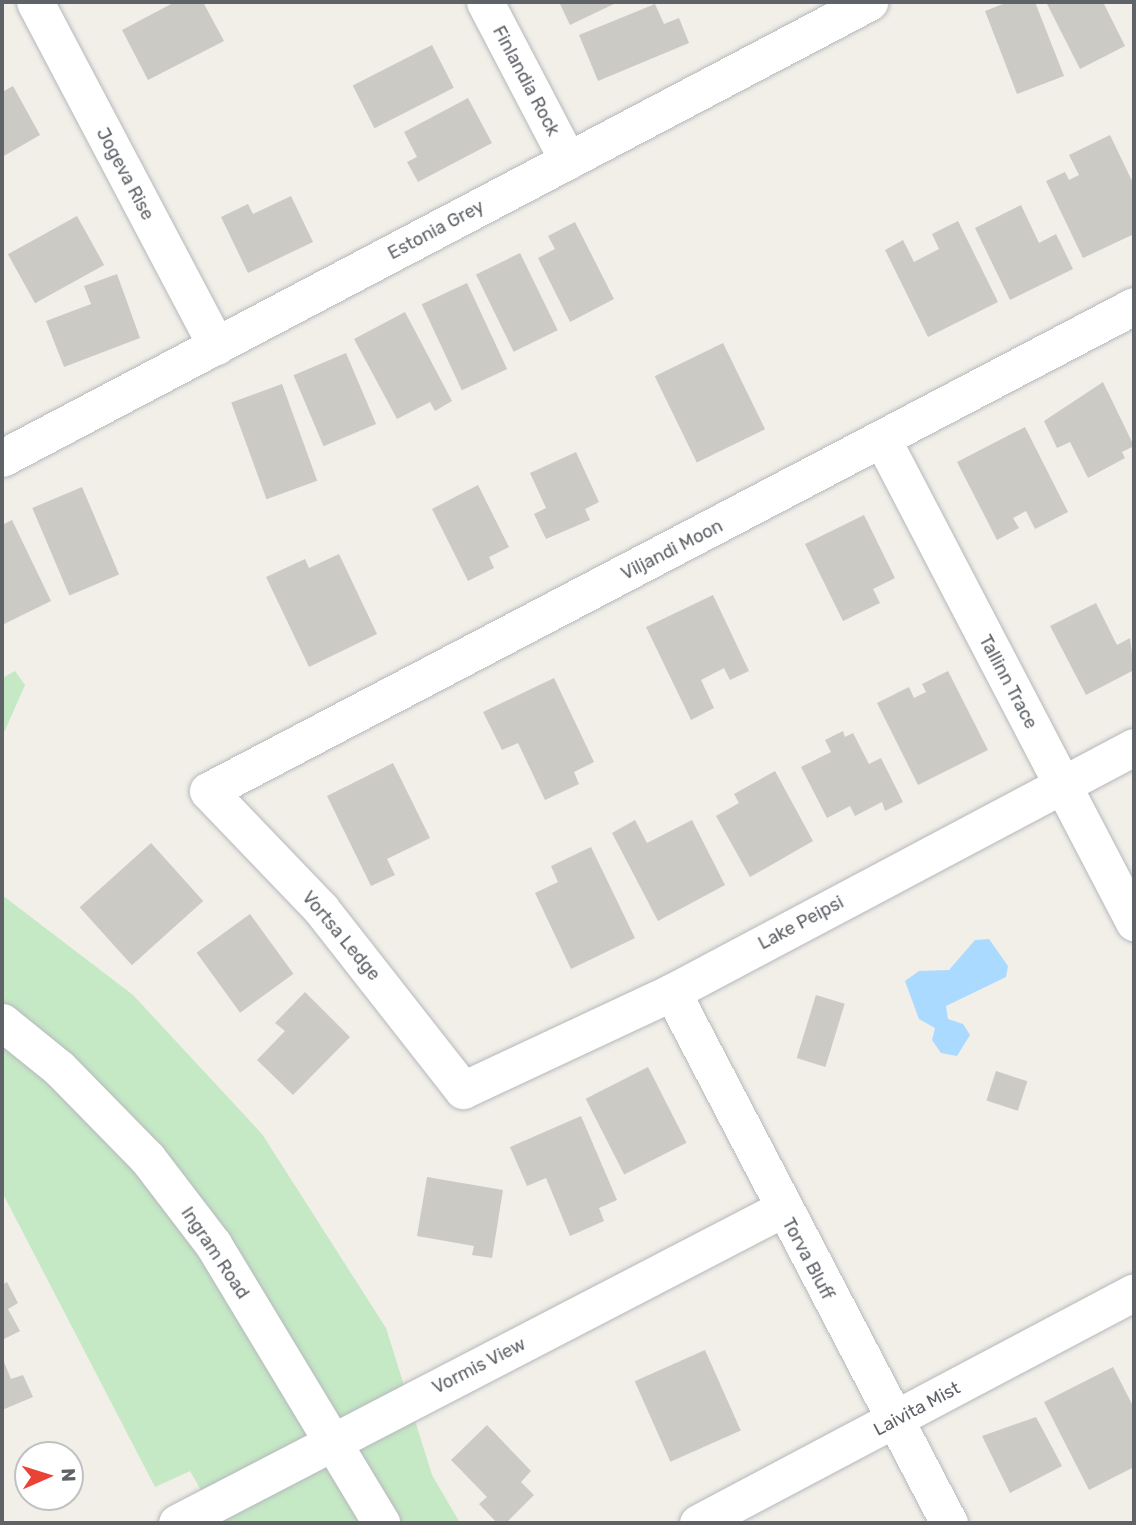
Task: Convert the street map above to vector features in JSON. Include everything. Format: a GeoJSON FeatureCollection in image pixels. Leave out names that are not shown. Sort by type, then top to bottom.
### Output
{"type":"FeatureCollection","features":[{"type":"Feature","properties":{"kind":"street","name":"Jogeva Rise"},"geometry":{"type":"LineString","coordinates":[[35,2],[216,346]]}},
{"type":"Feature","properties":{"kind":"street","name":"Finlandia Rock"},"geometry":{"type":"LineString","coordinates":[[485,2],[568,160]]}},
{"type":"Feature","properties":{"kind":"street","name":"Estonia Grey"},"geometry":{"type":"LineString","coordinates":[[2,458],[869,2]]}},
{"type":"Feature","properties":{"kind":"street","name":"Viljandi Moon"},"geometry":{"type":"LineString","coordinates":[[208,791],[883,441],[1134,306]]}},
{"type":"Feature","properties":{"kind":"street","name":"Tallinn Trace"},"geometry":{"type":"LineString","coordinates":[[883,441],[1134,922]]}},
{"type":"Feature","properties":{"kind":"street","name":"Lake Peipsi"},"geometry":{"type":"LineString","coordinates":[[463,1090],[672,992],[1134,747]]}},
{"type":"Feature","properties":{"kind":"street","name":"Vortsa Ledge"},"geometry":{"type":"LineString","coordinates":[[208,791],[321,909],[463,1090]]}},
{"type":"Feature","properties":{"kind":"street","name":"Torva Bluff"},"geometry":{"type":"LineString","coordinates":[[672,992],[782,1209],[949,1523]]}},
{"type":"Feature","properties":{"kind":"street","name":"Ingram Road"},"geometry":{"type":"LineString","coordinates":[[2,1022],[59,1068],[148,1159],[212,1244],[381,1523]]}},
{"type":"Feature","properties":{"kind":"street","name":"Vormis View"},"geometry":{"type":"LineString","coordinates":[[177,1523],[782,1209]]}},
{"type":"Feature","properties":{"kind":"street","name":"Laivita Mist"},"geometry":{"type":"LineString","coordinates":[[698,1523],[895,1422],[1134,1292]]}},
{"type":"Feature","properties":{"kind":"green space"},"geometry":{"type":"Polygon","coordinates":[[[15,671],[25,685],[2,737],[2,678],[15,671]]]}},
{"type":"Feature","properties":{"kind":"green space"},"geometry":{"type":"Polygon","coordinates":[[[2,895],[133,995],[262,1134],[386,1328],[432,1475],[460,1523],[220,1523],[190,1471],[155,1487],[2,1192],[2,895]]]}},
{"type":"Feature","properties":{"kind":"water"},"geometry":{"type":"Polygon","coordinates":[[[989,939],[1008,966],[1006,977],[946,1006],[948,1019],[963,1024],[970,1035],[957,1056],[941,1053],[932,1040],[935,1028],[919,1019],[905,981],[919,971],[949,970],[975,940],[989,939]]]}},
{"type":"Feature","properties":{"kind":"building"},"geometry":{"type":"Polygon","coordinates":[[[175,2],[203,2],[224,41],[148,80],[122,30],[175,2]]]}},
{"type":"Feature","properties":{"kind":"building"},"geometry":{"type":"Polygon","coordinates":[[[559,2],[618,2],[570,25],[559,2]]]}},
{"type":"Feature","properties":{"kind":"building"},"geometry":{"type":"Polygon","coordinates":[[[1008,2],[1035,2],[1064,76],[1017,94],[985,11],[1008,2]]]}},
{"type":"Feature","properties":{"kind":"building"},"geometry":{"type":"Polygon","coordinates":[[[1046,2],[1103,2],[1125,46],[1080,69],[1046,2]]]}},
{"type":"Feature","properties":{"kind":"building"},"geometry":{"type":"Polygon","coordinates":[[[655,4],[664,24],[679,18],[689,43],[598,81],[579,35],[655,4]]]}},
{"type":"Feature","properties":{"kind":"building"},"geometry":{"type":"Polygon","coordinates":[[[432,45],[454,88],[374,128],[353,85],[432,45]]]}},
{"type":"Feature","properties":{"kind":"building"},"geometry":{"type":"Polygon","coordinates":[[[13,86],[40,135],[2,157],[2,92],[13,86]]]}},
{"type":"Feature","properties":{"kind":"building"},"geometry":{"type":"Polygon","coordinates":[[[468,98],[492,143],[418,182],[407,162],[417,157],[404,132],[468,98]]]}},
{"type":"Feature","properties":{"kind":"building"},"geometry":{"type":"Polygon","coordinates":[[[1110,135],[1134,185],[1134,234],[1083,258],[1046,181],[1065,172],[1069,180],[1079,175],[1069,155],[1110,135]]]}},
{"type":"Feature","properties":{"kind":"building"},"geometry":{"type":"Polygon","coordinates":[[[291,196],[313,242],[248,273],[221,217],[248,204],[253,214],[291,196]]]}},
{"type":"Feature","properties":{"kind":"building"},"geometry":{"type":"Polygon","coordinates":[[[1021,205],[1039,243],[1056,234],[1073,269],[1010,300],[975,228],[1021,205]]]}},
{"type":"Feature","properties":{"kind":"building"},"geometry":{"type":"Polygon","coordinates":[[[77,216],[104,265],[35,303],[8,254],[77,216]]]}},
{"type":"Feature","properties":{"kind":"building"},"geometry":{"type":"Polygon","coordinates":[[[958,221],[998,302],[928,337],[885,250],[903,240],[914,262],[939,249],[932,234],[958,221]]]}},
{"type":"Feature","properties":{"kind":"building"},"geometry":{"type":"Polygon","coordinates":[[[575,222],[614,299],[570,322],[538,258],[555,249],[548,236],[575,222]]]}},
{"type":"Feature","properties":{"kind":"building"},"geometry":{"type":"Polygon","coordinates":[[[520,253],[558,330],[514,352],[476,274],[520,253]]]}},
{"type":"Feature","properties":{"kind":"building"},"geometry":{"type":"Polygon","coordinates":[[[117,274],[140,338],[64,367],[46,321],[91,304],[84,286],[117,274]]]}},
{"type":"Feature","properties":{"kind":"building"},"geometry":{"type":"Polygon","coordinates":[[[467,283],[507,369],[462,390],[422,304],[467,283]]]}},
{"type":"Feature","properties":{"kind":"building"},"geometry":{"type":"Polygon","coordinates":[[[405,312],[452,401],[435,411],[430,402],[397,419],[354,339],[405,312]]]}},
{"type":"Feature","properties":{"kind":"building"},"geometry":{"type":"Polygon","coordinates":[[[723,343],[765,429],[697,463],[655,376],[723,343]]]}},
{"type":"Feature","properties":{"kind":"building"},"geometry":{"type":"Polygon","coordinates":[[[346,353],[376,424],[324,446],[294,375],[346,353]]]}},
{"type":"Feature","properties":{"kind":"building"},"geometry":{"type":"Polygon","coordinates":[[[1103,382],[1134,446],[1122,452],[1125,458],[1088,478],[1070,442],[1057,448],[1044,421],[1103,382]]]}},
{"type":"Feature","properties":{"kind":"building"},"geometry":{"type":"Polygon","coordinates":[[[282,384],[317,481],[266,499],[231,402],[282,384]]]}},
{"type":"Feature","properties":{"kind":"building"},"geometry":{"type":"Polygon","coordinates":[[[1025,427],[1068,512],[1035,529],[1026,511],[1013,518],[1019,528],[997,540],[957,462],[1025,427]]]}},
{"type":"Feature","properties":{"kind":"building"},"geometry":{"type":"Polygon","coordinates":[[[576,452],[599,502],[585,509],[590,520],[546,539],[534,514],[546,508],[530,473],[576,452]]]}},
{"type":"Feature","properties":{"kind":"building"},"geometry":{"type":"Polygon","coordinates":[[[478,485],[509,547],[489,557],[494,568],[468,581],[432,509],[478,485]]]}},
{"type":"Feature","properties":{"kind":"building"},"geometry":{"type":"Polygon","coordinates":[[[82,487],[119,574],[69,596],[32,508],[82,487]]]}},
{"type":"Feature","properties":{"kind":"building"},"geometry":{"type":"Polygon","coordinates":[[[864,515],[895,578],[873,589],[880,603],[843,621],[805,544],[864,515]]]}},
{"type":"Feature","properties":{"kind":"building"},"geometry":{"type":"Polygon","coordinates":[[[12,520],[51,601],[2,625],[2,525],[12,520]]]}},
{"type":"Feature","properties":{"kind":"building"},"geometry":{"type":"Polygon","coordinates":[[[339,554],[377,634],[309,667],[266,577],[305,559],[309,568],[339,554]]]}},
{"type":"Feature","properties":{"kind":"building"},"geometry":{"type":"Polygon","coordinates":[[[713,595],[749,671],[730,680],[724,668],[701,680],[714,708],[691,720],[646,627],[713,595]]]}},
{"type":"Feature","properties":{"kind":"building"},"geometry":{"type":"Polygon","coordinates":[[[1096,603],[1117,645],[1130,638],[1134,670],[1086,695],[1050,626],[1096,603]]]}},
{"type":"Feature","properties":{"kind":"building"},"geometry":{"type":"Polygon","coordinates":[[[948,671],[988,750],[918,785],[877,703],[909,687],[914,698],[926,692],[922,684],[948,671]]]}},
{"type":"Feature","properties":{"kind":"building"},"geometry":{"type":"Polygon","coordinates":[[[554,678],[594,762],[574,772],[579,784],[545,800],[518,743],[502,750],[483,712],[554,678]]]}},
{"type":"Feature","properties":{"kind":"building"},"geometry":{"type":"Polygon","coordinates":[[[843,731],[845,737],[853,733],[869,764],[881,758],[903,802],[885,811],[882,802],[855,816],[850,806],[827,818],[801,767],[831,752],[825,740],[843,731]]]}},
{"type":"Feature","properties":{"kind":"building"},"geometry":{"type":"Polygon","coordinates":[[[393,763],[430,838],[387,859],[395,875],[371,886],[327,796],[393,763]]]}},
{"type":"Feature","properties":{"kind":"building"},"geometry":{"type":"Polygon","coordinates":[[[775,771],[813,841],[750,877],[716,816],[739,803],[734,794],[775,771]]]}},
{"type":"Feature","properties":{"kind":"building"},"geometry":{"type":"Polygon","coordinates":[[[635,820],[647,843],[692,820],[725,885],[658,921],[612,833],[635,820]]]}},
{"type":"Feature","properties":{"kind":"building"},"geometry":{"type":"Polygon","coordinates":[[[151,843],[203,901],[132,965],[80,907],[151,843]]]}},
{"type":"Feature","properties":{"kind":"building"},"geometry":{"type":"Polygon","coordinates":[[[591,847],[635,938],[571,969],[535,893],[558,882],[551,866],[591,847]]]}},
{"type":"Feature","properties":{"kind":"building"},"geometry":{"type":"Polygon","coordinates":[[[250,914],[293,974],[240,1013],[197,953],[250,914]]]}},
{"type":"Feature","properties":{"kind":"building"},"geometry":{"type":"Polygon","coordinates":[[[305,992],[350,1037],[293,1095],[257,1060],[285,1031],[275,1023],[305,992]]]}},
{"type":"Feature","properties":{"kind":"building"},"geometry":{"type":"Polygon","coordinates":[[[816,995],[845,1004],[825,1067],[797,1058],[816,995]]]}},
{"type":"Feature","properties":{"kind":"building"},"geometry":{"type":"Polygon","coordinates":[[[648,1067],[687,1143],[624,1175],[586,1099],[648,1067]]]}},
{"type":"Feature","properties":{"kind":"building"},"geometry":{"type":"Polygon","coordinates":[[[996,1071],[1027,1081],[1018,1111],[986,1100],[996,1071]]]}},
{"type":"Feature","properties":{"kind":"building"},"geometry":{"type":"Polygon","coordinates":[[[581,1116],[617,1200],[599,1208],[604,1221],[570,1236],[546,1178],[527,1186],[510,1147],[581,1116]]]}},
{"type":"Feature","properties":{"kind":"building"},"geometry":{"type":"Polygon","coordinates":[[[427,1177],[503,1190],[492,1258],[472,1255],[474,1246],[417,1236],[427,1177]]]}},
{"type":"Feature","properties":{"kind":"building"},"geometry":{"type":"Polygon","coordinates":[[[7,1282],[18,1303],[8,1309],[20,1331],[2,1340],[2,1285],[7,1282]]]}},
{"type":"Feature","properties":{"kind":"building"},"geometry":{"type":"Polygon","coordinates":[[[705,1350],[741,1430],[670,1462],[635,1381],[705,1350]]]}},
{"type":"Feature","properties":{"kind":"building"},"geometry":{"type":"Polygon","coordinates":[[[2,1357],[11,1379],[23,1375],[33,1397],[2,1410],[2,1357]]]}},
{"type":"Feature","properties":{"kind":"building"},"geometry":{"type":"Polygon","coordinates":[[[1113,1367],[1134,1408],[1134,1467],[1089,1490],[1044,1402],[1113,1367]]]}},
{"type":"Feature","properties":{"kind":"building"},"geometry":{"type":"Polygon","coordinates":[[[1036,1417],[1062,1466],[1010,1493],[982,1436],[1036,1417]]]}},
{"type":"Feature","properties":{"kind":"building"},"geometry":{"type":"Polygon","coordinates":[[[487,1425],[531,1471],[521,1482],[534,1495],[506,1523],[497,1523],[479,1504],[487,1497],[451,1460],[487,1425]]]}}]}
